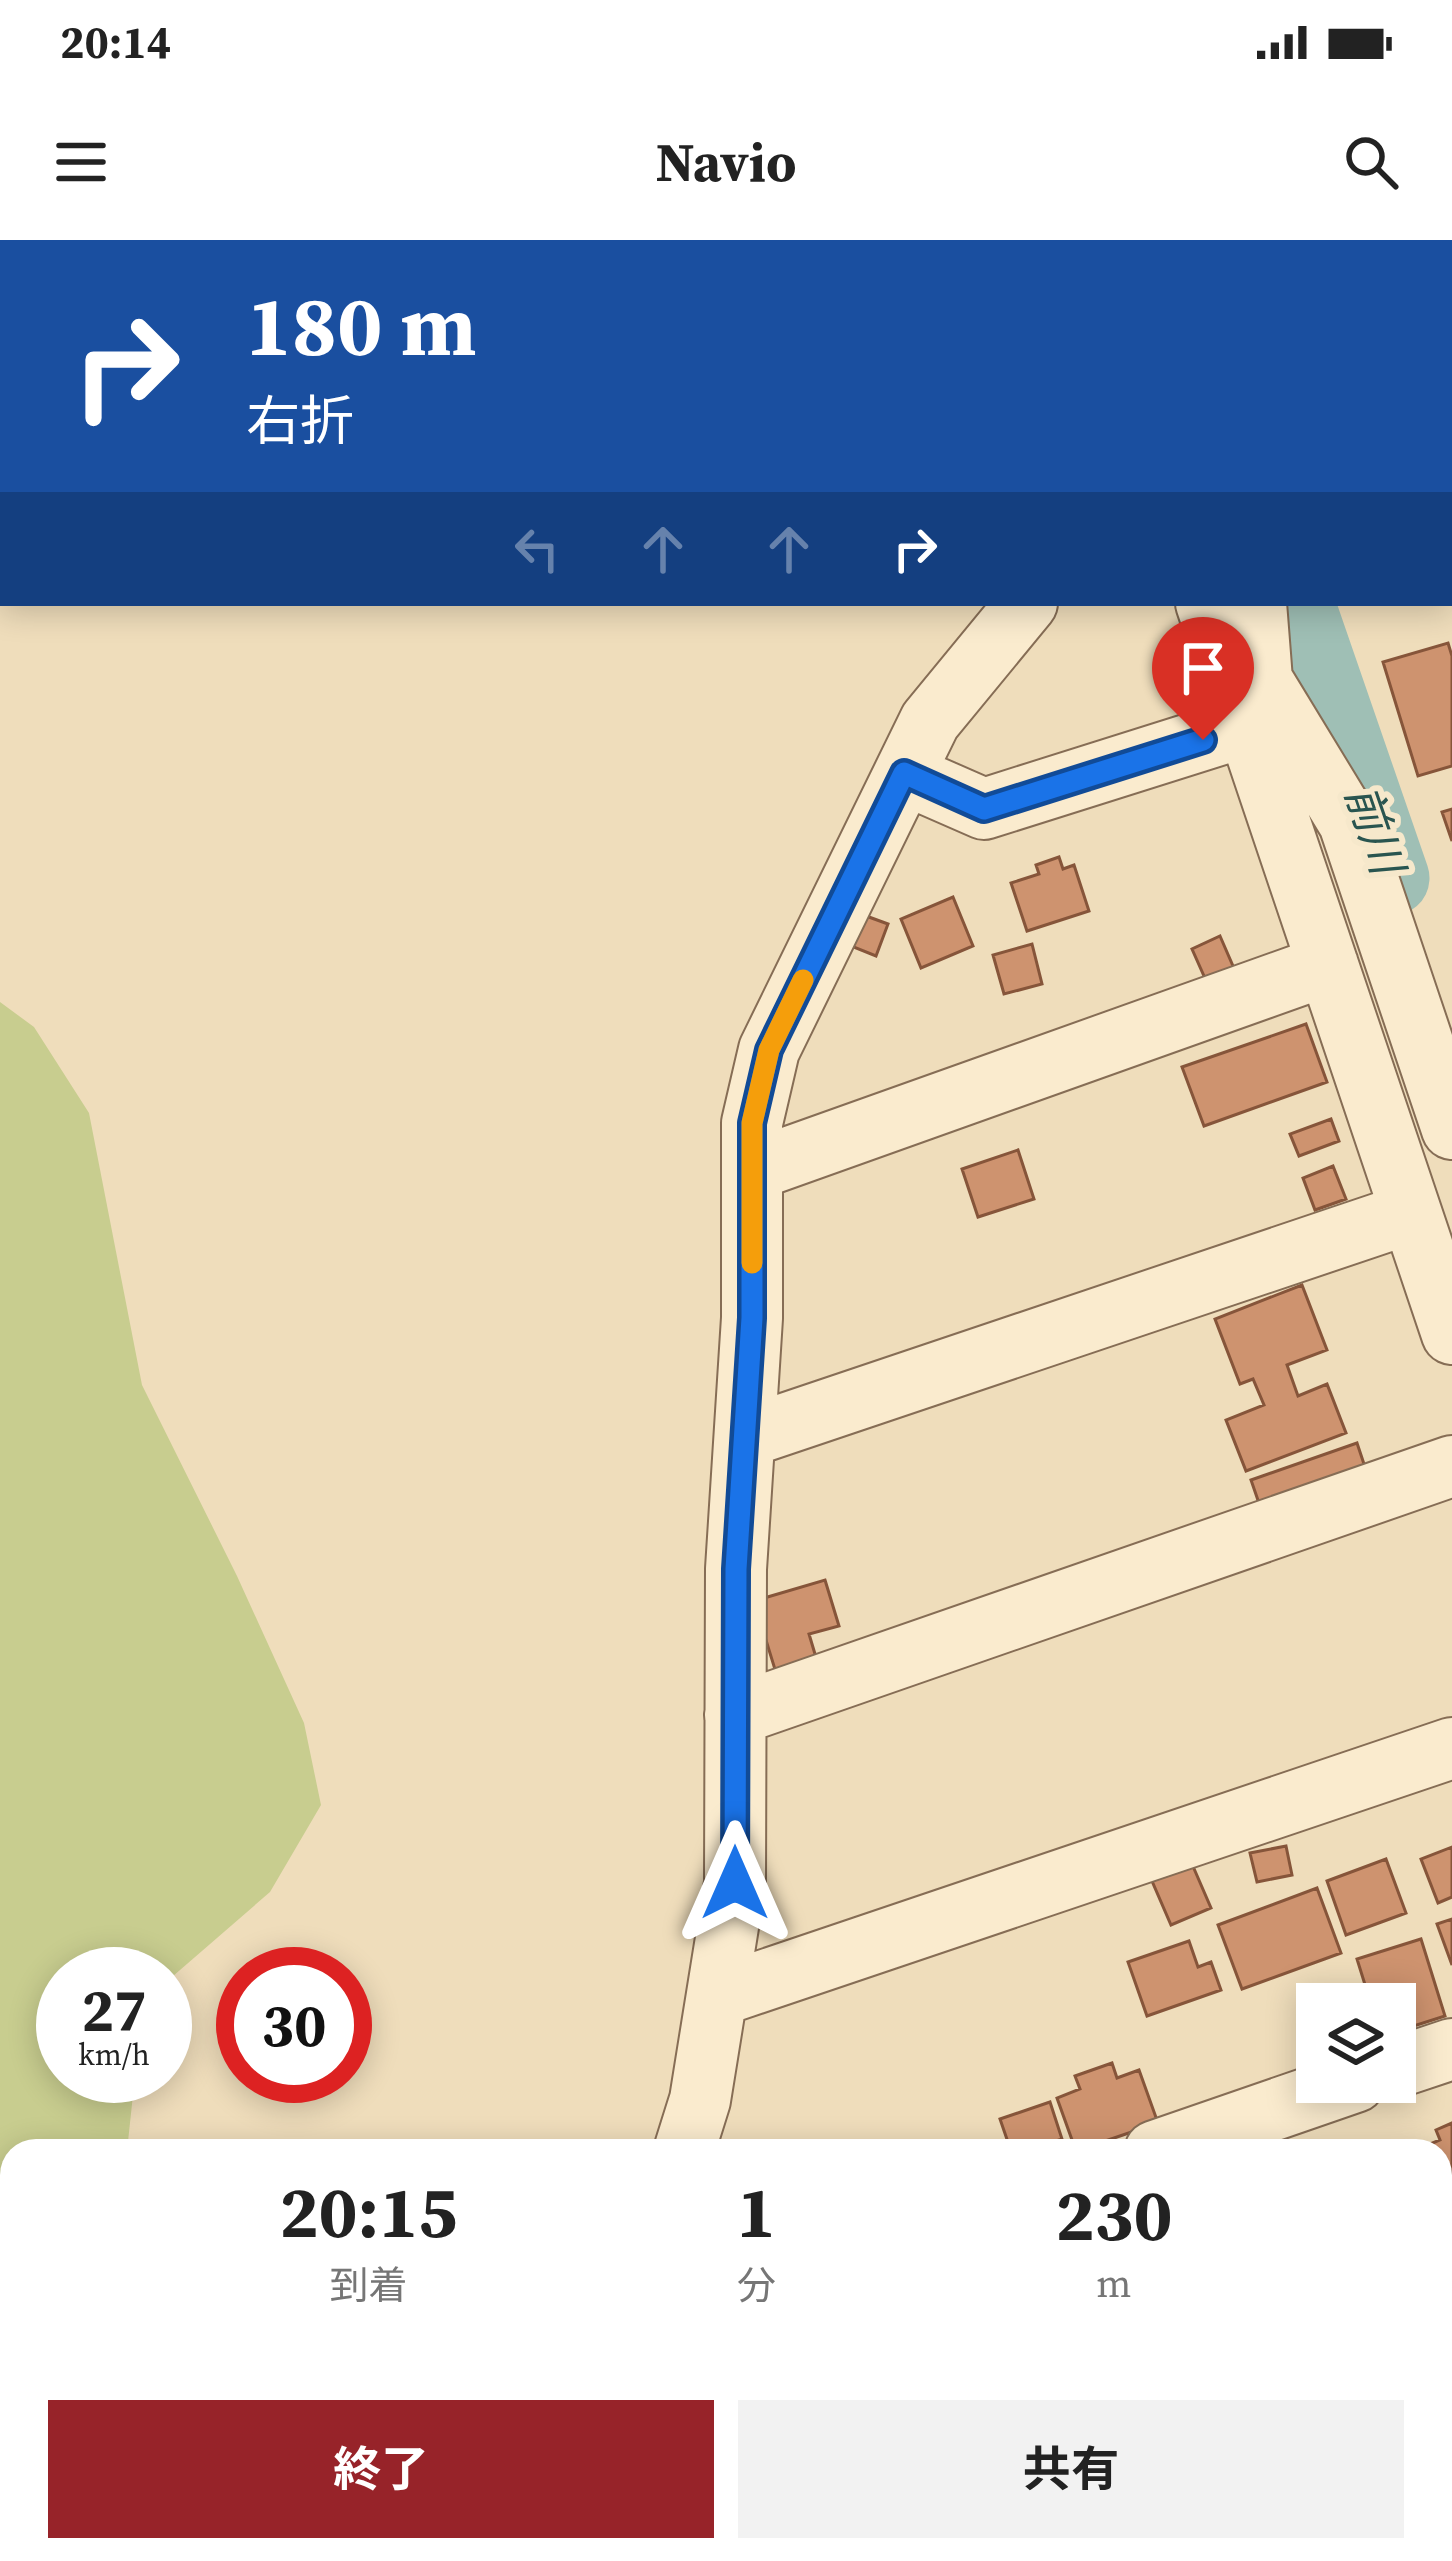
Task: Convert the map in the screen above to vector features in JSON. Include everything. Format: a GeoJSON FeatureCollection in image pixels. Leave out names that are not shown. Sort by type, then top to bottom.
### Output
{"type":"FeatureCollection","features":[{"type":"Feature","properties":{"kind":"street"},"geometry":{"type":"LineString","coordinates":[[688,2139],[700,2100],[735,1883],[736,1569],[746,1437],[752,1123],[769,1050],[930,721],[1025,606]]}},
{"type":"Feature","properties":{"kind":"street"},"geometry":{"type":"LineString","coordinates":[[1207,606],[1248,696],[1328,965],[1452,1334]]}},
{"type":"Feature","properties":{"kind":"street"},"geometry":{"type":"LineString","coordinates":[[1256,606],[1248,696],[1349,823],[1452,1129]]}},
{"type":"Feature","properties":{"kind":"street"},"geometry":{"type":"LineString","coordinates":[[904,773],[984,809],[1248,696]]}},
{"type":"Feature","properties":{"kind":"street"},"geometry":{"type":"LineString","coordinates":[[753,1170],[1328,965]]}},
{"type":"Feature","properties":{"kind":"street"},"geometry":{"type":"LineString","coordinates":[[746,1437],[1412,1214]]}},
{"type":"Feature","properties":{"kind":"street"},"geometry":{"type":"LineString","coordinates":[[736,1715],[1452,1466]]}},
{"type":"Feature","properties":{"kind":"street"},"geometry":{"type":"LineString","coordinates":[[718,1996],[1452,1748]]}},
{"type":"Feature","properties":{"kind":"street"},"geometry":{"type":"LineString","coordinates":[[1416,2061],[1452,2049]]}},
{"type":"Feature","properties":{"kind":"street"},"geometry":{"type":"LineString","coordinates":[[1190,2139],[1296,2102]]}},
{"type":"Feature","properties":{"kind":"green space"},"geometry":{"type":"Polygon","coordinates":[[[0,1002],[34,1027],[89,1113],[142,1385],[304,1723],[321,1805],[270,1892],[192,1960],[192,1947],[36,1947],[36,2103],[132,2103],[128,2139],[0,2139],[0,1002]]]}},
{"type":"Feature","properties":{"kind":"building"},"geometry":{"type":"Polygon","coordinates":[[[1448,643],[1452,766],[1418,776],[1383,662],[1448,643]]]}},
{"type":"Feature","properties":{"kind":"building"},"geometry":{"type":"Polygon","coordinates":[[[1452,809],[1452,841],[1442,812],[1452,809]]]}},
{"type":"Feature","properties":{"kind":"building"},"geometry":{"type":"Polygon","coordinates":[[[1059,857],[1063,869],[1074,865],[1089,911],[1027,931],[1011,883],[1039,874],[1036,865],[1059,857]]]}},
{"type":"Feature","properties":{"kind":"building"},"geometry":{"type":"Polygon","coordinates":[[[953,897],[973,946],[921,968],[901,919],[953,897]]]}},
{"type":"Feature","properties":{"kind":"building"},"geometry":{"type":"Polygon","coordinates":[[[858,913],[888,924],[876,956],[846,944],[858,913]]]}},
{"type":"Feature","properties":{"kind":"building"},"geometry":{"type":"Polygon","coordinates":[[[1220,936],[1236,973],[1208,985],[1192,949],[1220,936]]]}},
{"type":"Feature","properties":{"kind":"building"},"geometry":{"type":"Polygon","coordinates":[[[1032,944],[1042,984],[1004,994],[993,955],[1032,944]]]}},
{"type":"Feature","properties":{"kind":"building"},"geometry":{"type":"Polygon","coordinates":[[[1306,1024],[1327,1082],[1204,1126],[1182,1067],[1306,1024]]]}},
{"type":"Feature","properties":{"kind":"building"},"geometry":{"type":"Polygon","coordinates":[[[1331,1119],[1339,1141],[1299,1156],[1290,1134],[1331,1119]]]}},
{"type":"Feature","properties":{"kind":"building"},"geometry":{"type":"Polygon","coordinates":[[[1018,1150],[1034,1199],[978,1217],[962,1169],[1018,1150]]]}},
{"type":"Feature","properties":{"kind":"building"},"geometry":{"type":"Polygon","coordinates":[[[1333,1166],[1346,1199],[1315,1210],[1303,1178],[1333,1166]]]}},
{"type":"Feature","properties":{"kind":"building"},"geometry":{"type":"Polygon","coordinates":[[[1302,1285],[1327,1350],[1287,1365],[1298,1396],[1327,1384],[1346,1433],[1246,1471],[1226,1420],[1264,1405],[1253,1379],[1240,1384],[1215,1319],[1302,1285]]]}},
{"type":"Feature","properties":{"kind":"building"},"geometry":{"type":"Polygon","coordinates":[[[1357,1443],[1367,1473],[1261,1509],[1251,1480],[1357,1443]]]}},
{"type":"Feature","properties":{"kind":"building"},"geometry":{"type":"Polygon","coordinates":[[[825,1580],[839,1626],[809,1634],[818,1664],[777,1676],[754,1601],[825,1580]]]}},
{"type":"Feature","properties":{"kind":"building"},"geometry":{"type":"Polygon","coordinates":[[[1286,1846],[1292,1875],[1257,1882],[1250,1853],[1286,1846]]]}},
{"type":"Feature","properties":{"kind":"building"},"geometry":{"type":"Polygon","coordinates":[[[1452,1847],[1452,1897],[1438,1903],[1421,1859],[1452,1847]]]}},
{"type":"Feature","properties":{"kind":"building"},"geometry":{"type":"Polygon","coordinates":[[[1386,1859],[1406,1913],[1346,1935],[1327,1881],[1386,1859]]]}},
{"type":"Feature","properties":{"kind":"building"},"geometry":{"type":"Polygon","coordinates":[[[1192,1864],[1211,1908],[1171,1925],[1152,1881],[1192,1864]]]}},
{"type":"Feature","properties":{"kind":"building"},"geometry":{"type":"Polygon","coordinates":[[[1317,1888],[1341,1953],[1242,1989],[1218,1925],[1317,1888]]]}},
{"type":"Feature","properties":{"kind":"building"},"geometry":{"type":"Polygon","coordinates":[[[1452,1919],[1452,1965],[1437,1924],[1452,1919]]]}},
{"type":"Feature","properties":{"kind":"building"},"geometry":{"type":"Polygon","coordinates":[[[1421,1939],[1445,2016],[1416,2025],[1416,1983],[1364,1983],[1357,1959],[1421,1939]]]}},
{"type":"Feature","properties":{"kind":"building"},"geometry":{"type":"Polygon","coordinates":[[[1189,1941],[1198,1967],[1211,1962],[1221,1990],[1147,2016],[1128,1962],[1189,1941]]]}},
{"type":"Feature","properties":{"kind":"building"},"geometry":{"type":"Polygon","coordinates":[[[1112,2063],[1117,2078],[1139,2070],[1158,2123],[1111,2139],[1072,2139],[1057,2098],[1080,2089],[1075,2076],[1112,2063]]]}},
{"type":"Feature","properties":{"kind":"building"},"geometry":{"type":"Polygon","coordinates":[[[1050,2102],[1062,2139],[1007,2139],[1000,2119],[1050,2102]]]}},
{"type":"Feature","properties":{"kind":"building"},"geometry":{"type":"Polygon","coordinates":[[[1452,2123],[1452,2139],[1440,2139],[1436,2130],[1452,2123]]]}},
{"type":"Feature","properties":{"kind":"waterway","name":"前川"},"geometry":{"type":"LineString","coordinates":[[1298,606],[1392,878]]}},
{"type":"Feature","properties":{"kind":"slow traffic"},"geometry":{"type":"LineString","coordinates":[[752,1263],[752,1123],[769,1050],[803,980]]}},
{"type":"Feature","properties":{"kind":"route"},"geometry":{"type":"LineString","coordinates":[[735,1883],[736,1569],[752,1318],[752,1123],[769,1050],[904,773],[984,809],[1203,740]]}}]}
